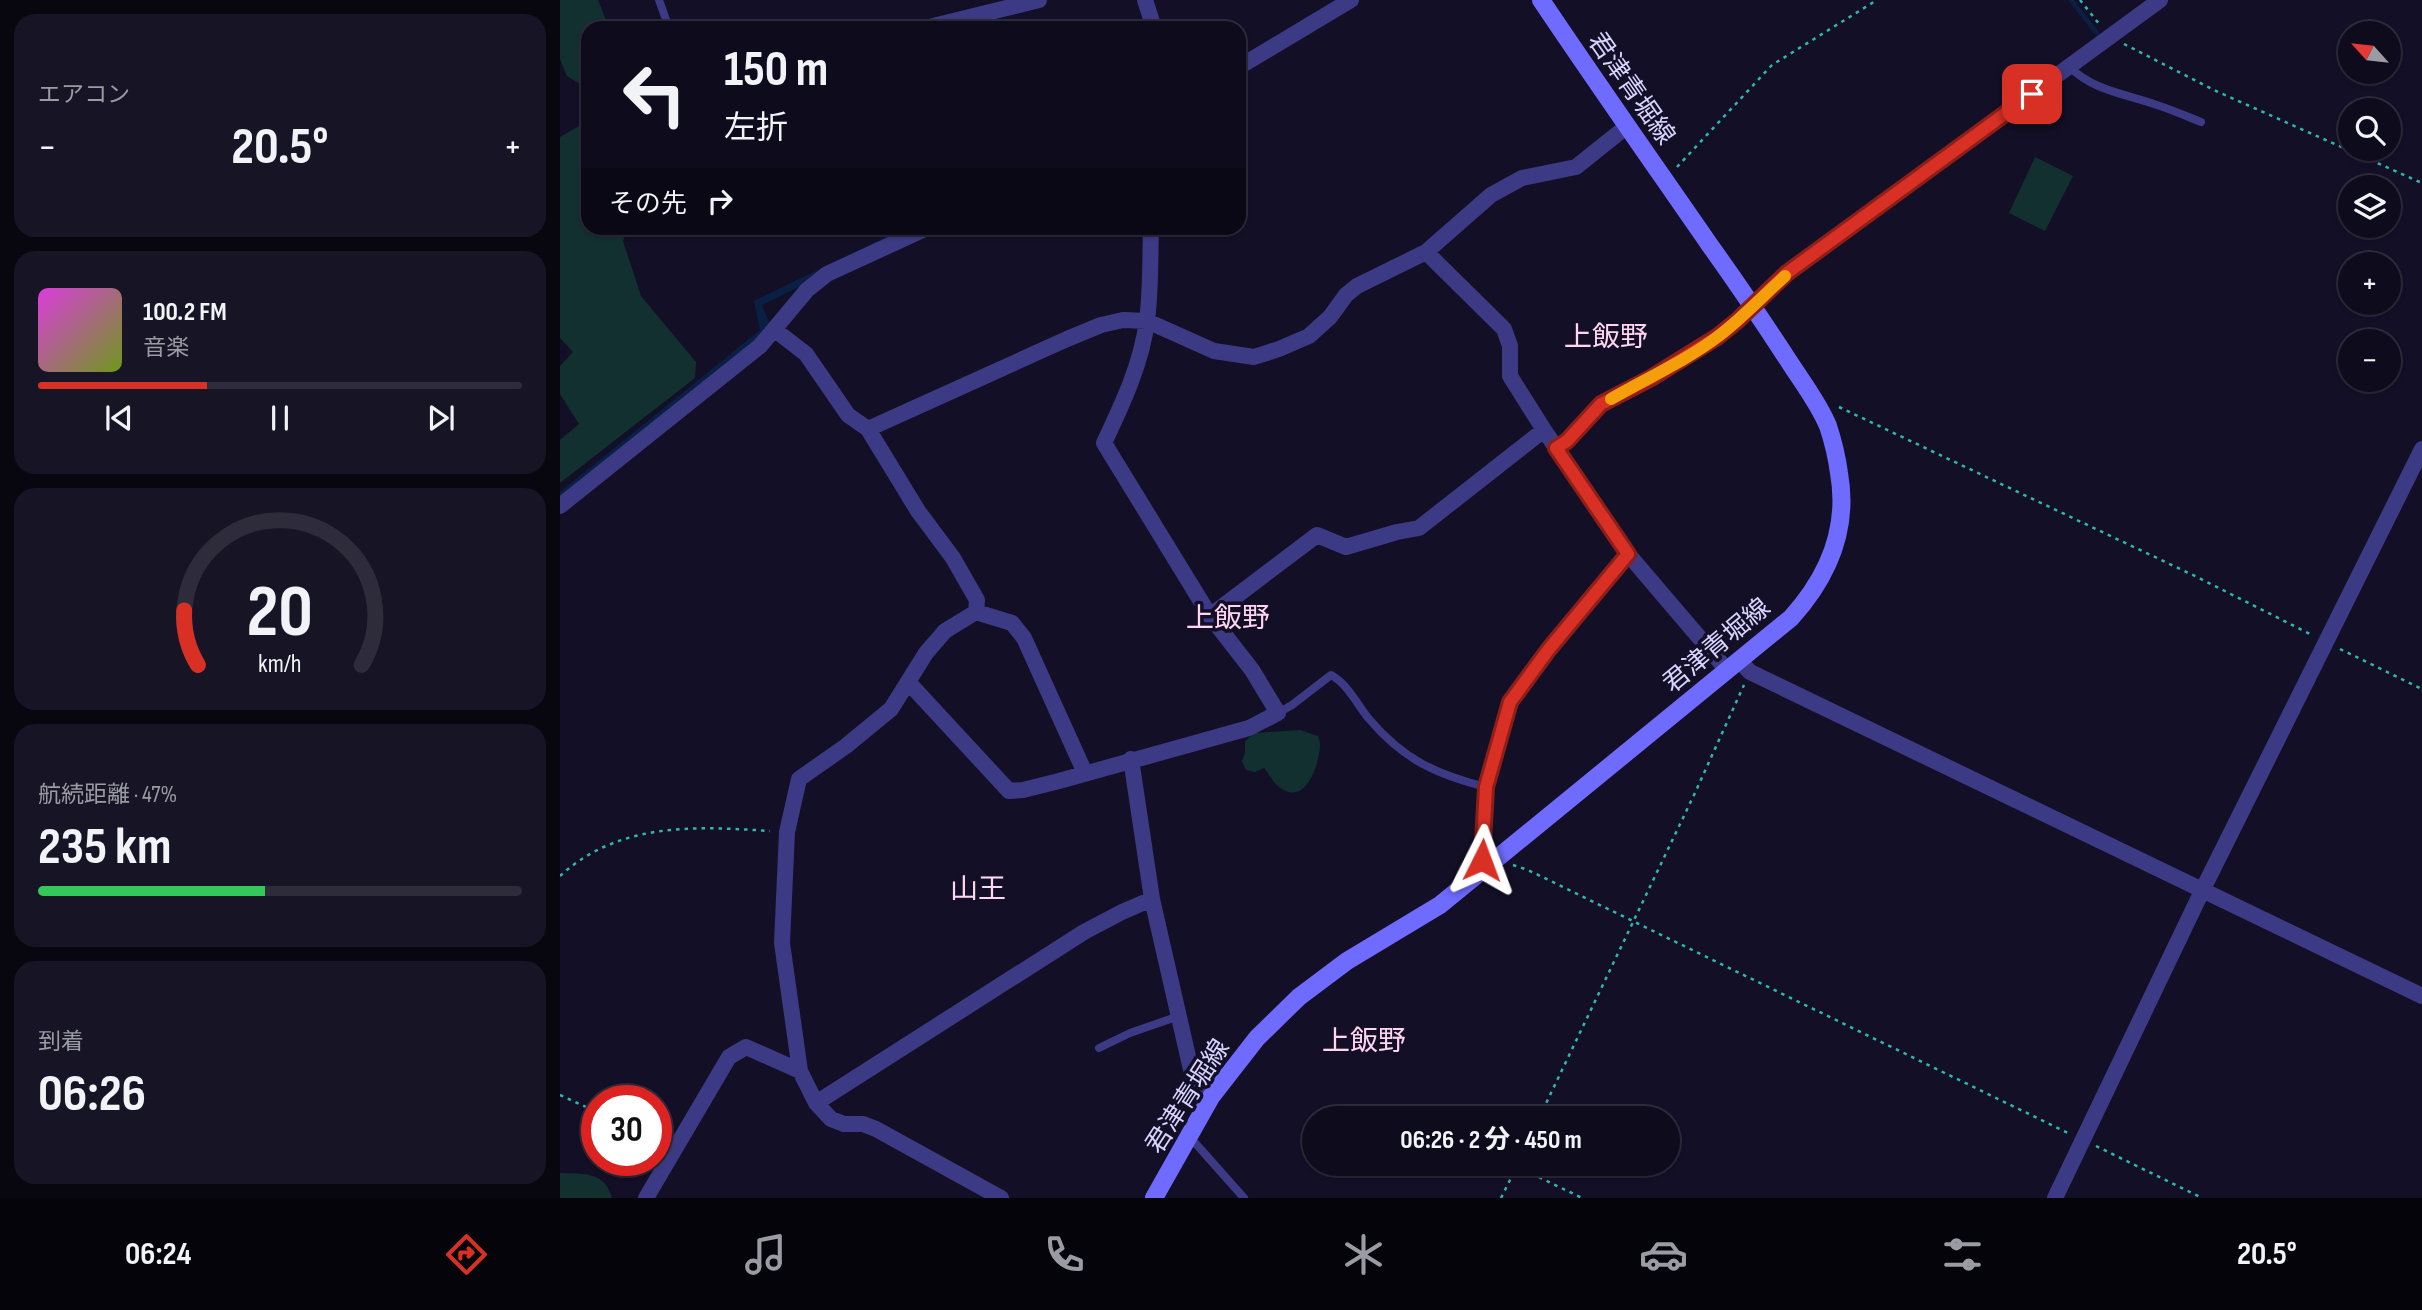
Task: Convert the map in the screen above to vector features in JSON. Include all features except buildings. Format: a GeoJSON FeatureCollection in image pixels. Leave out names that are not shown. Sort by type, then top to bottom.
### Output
{"type":"FeatureCollection","features":[{"type":"Feature","properties":{"kind":"main road","name":"君津青堀線"},"geometry":{"type":"LineString","coordinates":[[1154,1198],[1211,1097],[1257,1038],[1299,997],[1347,961],[1440,905],[1739,668],[1809,598],[1823,576],[1833,552],[1840,527],[1840,474],[1828,426],[1815,401],[1753,305],[1626,127],[1541,0]]}},
{"type":"Feature","properties":{"kind":"street"},"geometry":{"type":"LineString","coordinates":[[954,21],[1039,0]]}},
{"type":"Feature","properties":{"kind":"street"},"geometry":{"type":"LineString","coordinates":[[1145,0],[1152,21]]}},
{"type":"Feature","properties":{"kind":"street"},"geometry":{"type":"LineString","coordinates":[[1246,63],[1351,0]]}},
{"type":"Feature","properties":{"kind":"street"},"geometry":{"type":"LineString","coordinates":[[1753,305],[1787,273],[2160,0]]}},
{"type":"Feature","properties":{"kind":"street"},"geometry":{"type":"LineString","coordinates":[[869,429],[983,375],[1101,325],[1123,320],[1147,321],[1214,351],[1254,358],[1309,337],[1357,286],[1426,252],[1492,195],[1522,178],[1576,167],[1626,127]]}},
{"type":"Feature","properties":{"kind":"street"},"geometry":{"type":"LineString","coordinates":[[560,506],[760,345],[807,290],[827,274],[913,235]]}},
{"type":"Feature","properties":{"kind":"street"},"geometry":{"type":"LineString","coordinates":[[909,683],[1009,791],[1023,790],[1249,728],[1278,713],[1252,670],[1210,616],[1104,443],[1119,412],[1138,360],[1147,321],[1151,235]]}},
{"type":"Feature","properties":{"kind":"street"},"geometry":{"type":"LineString","coordinates":[[1426,252],[1504,329],[1510,346],[1510,376],[1628,554],[1739,668],[2422,996]]}},
{"type":"Feature","properties":{"kind":"street"},"geometry":{"type":"LineString","coordinates":[[775,330],[806,354],[848,415],[869,429],[918,511],[953,558],[977,600],[976,612]]}},
{"type":"Feature","properties":{"kind":"street"},"geometry":{"type":"LineString","coordinates":[[1210,616],[1317,535],[1346,547],[1419,528],[1544,430]]}},
{"type":"Feature","properties":{"kind":"street"},"geometry":{"type":"LineString","coordinates":[[2055,1198],[2203,889],[2422,449]]}},
{"type":"Feature","properties":{"kind":"street"},"geometry":{"type":"LineString","coordinates":[[1492,864],[1482,860],[1486,787],[1510,702],[1549,649],[1628,554]]}},
{"type":"Feature","properties":{"kind":"street"},"geometry":{"type":"LineString","coordinates":[[1001,1198],[876,1129],[831,1119],[816,1103],[800,1071],[782,943],[787,832],[799,779],[846,746],[891,709],[926,653],[945,631],[976,612],[1013,623],[1024,638],[1085,773]]}},
{"type":"Feature","properties":{"kind":"street"},"geometry":{"type":"LineString","coordinates":[[1131,759],[1152,899],[1195,1087],[1211,1097]]}},
{"type":"Feature","properties":{"kind":"street"},"geometry":{"type":"LineString","coordinates":[[816,1103],[1084,932],[1152,899]]}},
{"type":"Feature","properties":{"kind":"street"},"geometry":{"type":"LineString","coordinates":[[646,1198],[729,1057],[746,1047],[800,1071]]}},
{"type":"Feature","properties":{"kind":"lane"},"geometry":{"type":"LineString","coordinates":[[659,0],[666,21]]}},
{"type":"Feature","properties":{"kind":"lane"},"geometry":{"type":"LineString","coordinates":[[2070,67],[2080,77],[2095,85],[2201,122]]}},
{"type":"Feature","properties":{"kind":"lane"},"geometry":{"type":"LineString","coordinates":[[1556,448],[1567,441],[1601,404],[1651,378],[1708,343],[1753,305]]}},
{"type":"Feature","properties":{"kind":"lane"},"geometry":{"type":"LineString","coordinates":[[1278,713],[1331,675],[1339,680],[1369,719],[1403,753],[1441,774],[1486,787]]}},
{"type":"Feature","properties":{"kind":"lane"},"geometry":{"type":"LineString","coordinates":[[1099,1048],[1130,1033],[1179,1016]]}},
{"type":"Feature","properties":{"kind":"lane"},"geometry":{"type":"LineString","coordinates":[[1189,1136],[1244,1198]]}},
{"type":"Feature","properties":{"kind":"path"},"geometry":{"type":"LineString","coordinates":[[1664,180],[1772,65],[1877,0]]}},
{"type":"Feature","properties":{"kind":"path"},"geometry":{"type":"LineString","coordinates":[[2080,0],[2109,37],[2216,91],[2422,183]]}},
{"type":"Feature","properties":{"kind":"path"},"geometry":{"type":"LineString","coordinates":[[1815,401],[1838,406],[2197,577],[2422,689]]}},
{"type":"Feature","properties":{"kind":"path"},"geometry":{"type":"LineString","coordinates":[[1545,1106],[1694,795],[1739,668]]}},
{"type":"Feature","properties":{"kind":"path"},"geometry":{"type":"LineString","coordinates":[[560,876],[576,861],[607,843],[678,828],[787,832]]}},
{"type":"Feature","properties":{"kind":"path"},"geometry":{"type":"LineString","coordinates":[[1492,864],[1528,870],[2202,1198]]}},
{"type":"Feature","properties":{"kind":"path"},"geometry":{"type":"LineString","coordinates":[[560,1095],[581,1105]]}},
{"type":"Feature","properties":{"kind":"path"},"geometry":{"type":"LineString","coordinates":[[1501,1198],[1512,1176]]}},
{"type":"Feature","properties":{"kind":"path"},"geometry":{"type":"LineString","coordinates":[[1539,1176],[1582,1198]]}},
{"type":"Feature","properties":{"kind":"green space"},"geometry":{"type":"Polygon","coordinates":[[[560,0],[598,0],[606,21],[581,21],[581,85],[567,76],[560,59],[560,0]]]}},
{"type":"Feature","properties":{"kind":"green space"},"geometry":{"type":"Polygon","coordinates":[[[581,125],[581,235],[625,235],[623,241],[641,296],[696,362],[695,378],[560,483],[560,440],[579,424],[560,394],[560,366],[573,352],[560,338],[560,137],[581,125]]]}},
{"type":"Feature","properties":{"kind":"green space"},"geometry":{"type":"Polygon","coordinates":[[[2035,157],[2073,176],[2045,231],[2009,213],[2035,157]]]}},
{"type":"Feature","properties":{"kind":"green space"},"geometry":{"type":"Polygon","coordinates":[[[1300,730],[1318,736],[1320,743],[1315,770],[1304,788],[1292,793],[1276,784],[1264,768],[1255,772],[1246,770],[1242,761],[1245,741],[1255,733],[1300,730]]]}},
{"type":"Feature","properties":{"kind":"green space"},"geometry":{"type":"Polygon","coordinates":[[[560,1173],[599,1178],[609,1189],[612,1198],[560,1198],[560,1173]]]}},
{"type":"Feature","properties":{"kind":"water"},"geometry":{"type":"Polygon","coordinates":[[[890,235],[906,235],[762,305],[772,329],[560,501],[560,492],[760,330],[754,301],[890,235]]]}},
{"type":"Feature","properties":{"kind":"waterway"},"geometry":{"type":"LineString","coordinates":[[2071,0],[2097,33]]}},
{"type":"Feature","properties":{"kind":"slow traffic"},"geometry":{"type":"LineString","coordinates":[[1611,399],[1717,337],[1785,276]]}},
{"type":"Feature","properties":{"kind":"district","name":"上飯野"},"geometry":{"type":"Point","coordinates":[1606,336]}},
{"type":"Feature","properties":{"kind":"district","name":"上飯野"},"geometry":{"type":"Point","coordinates":[1228,617]}},
{"type":"Feature","properties":{"kind":"district","name":"山王"},"geometry":{"type":"Point","coordinates":[978,888]}},
{"type":"Feature","properties":{"kind":"district","name":"上飯野"},"geometry":{"type":"Point","coordinates":[1364,1040]}},
{"type":"Feature","properties":{"kind":"route"},"geometry":{"type":"LineString","coordinates":[[1482,860],[1486,787],[1510,702],[1549,649],[1628,554],[1556,448],[1567,441],[1601,404],[1651,378],[1717,337],[1787,273],[2032,94]]}}]}
